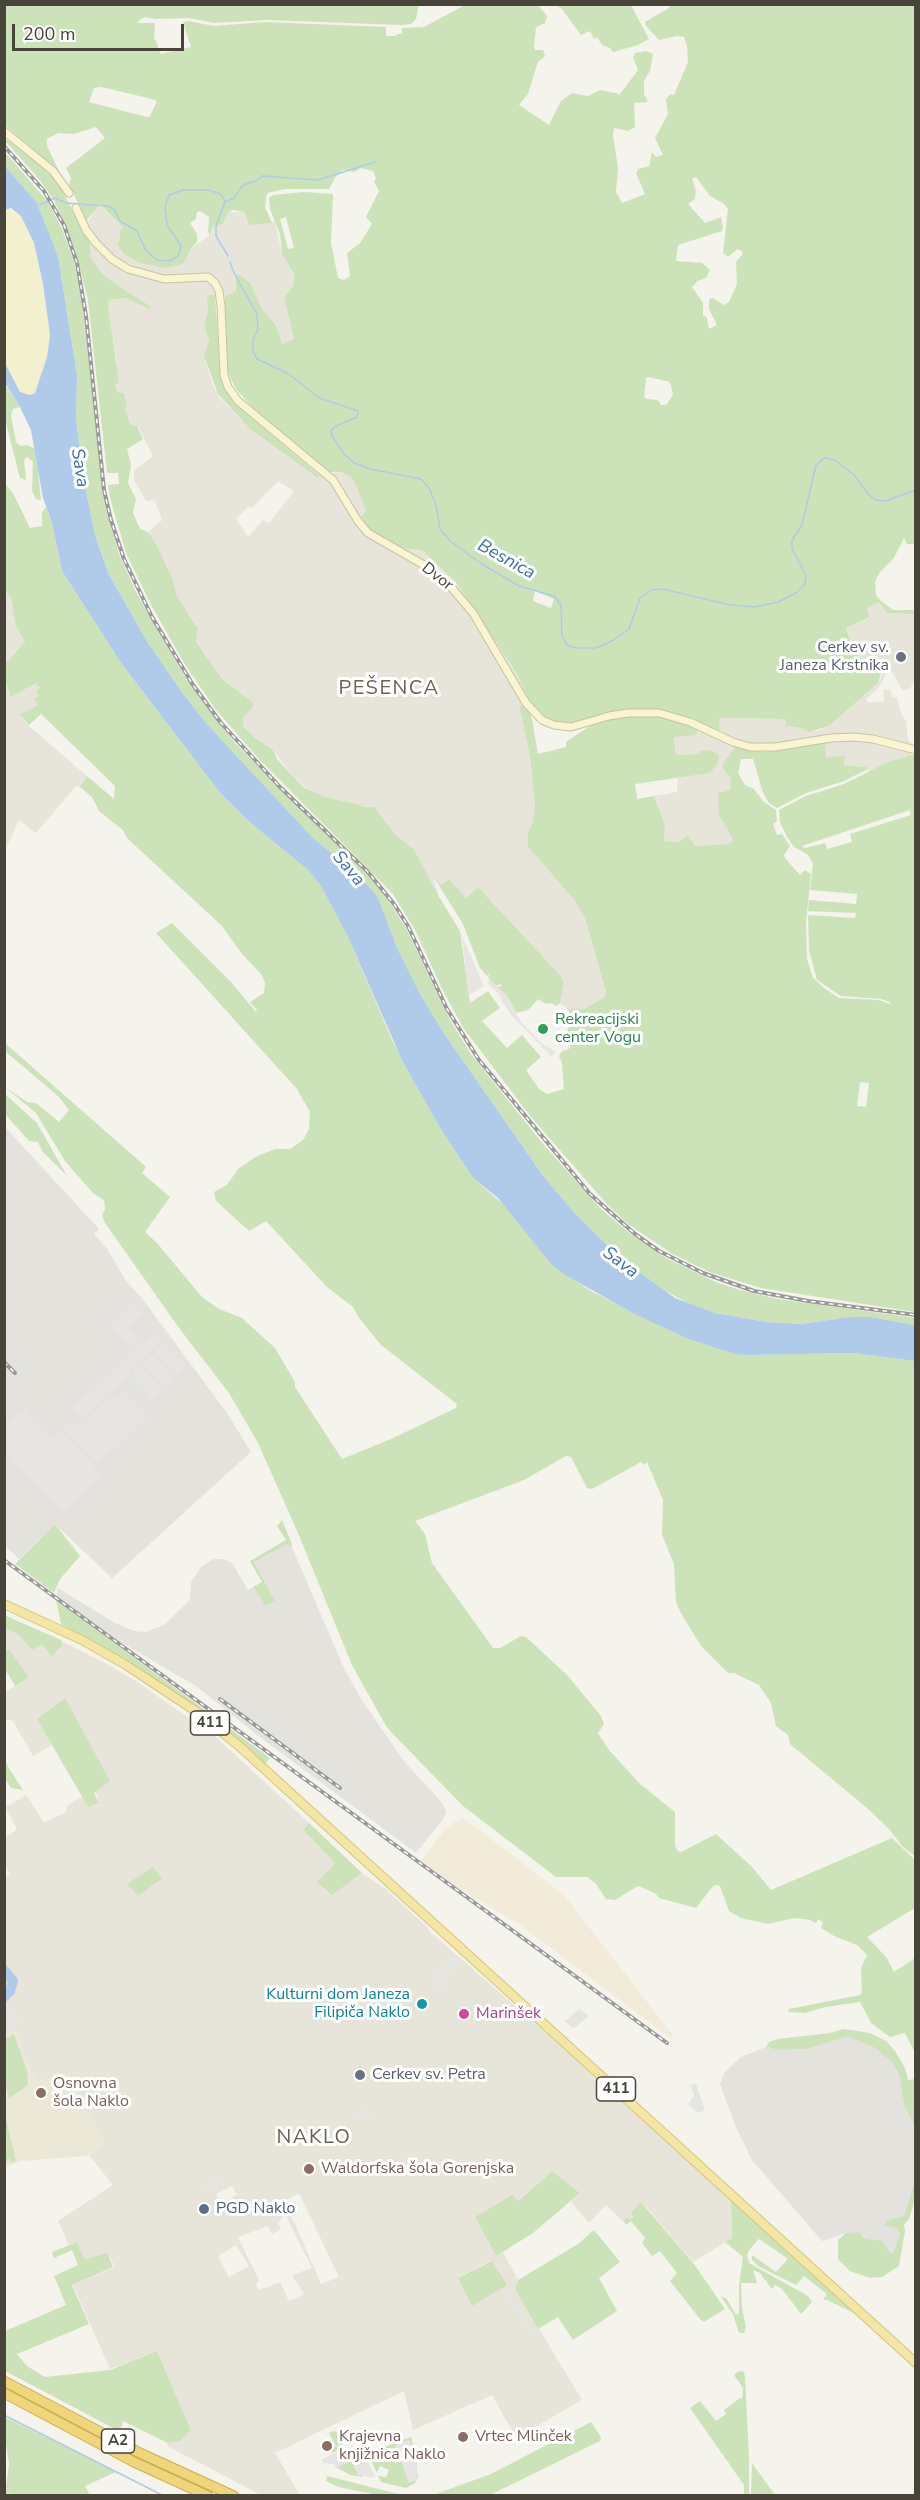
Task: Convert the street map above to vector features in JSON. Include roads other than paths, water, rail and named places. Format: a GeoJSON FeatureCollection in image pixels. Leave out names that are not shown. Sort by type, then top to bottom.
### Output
{"type":"FeatureCollection","features":[{"type":"Feature","properties":{"kind":"highway","name":"A2"},"geometry":{"type":"LineString","coordinates":[[4,2381],[140,2453],[234,2496]]}},
{"type":"Feature","properties":{"kind":"highway","name":"A2"},"geometry":{"type":"LineString","coordinates":[[4,2393],[134,2462],[208,2496]]}},
{"type":"Feature","properties":{"kind":"main road","name":"411"},"geometry":{"type":"LineString","coordinates":[[4,1604],[82,1640],[126,1665],[223,1732],[915,2363]]}},
{"type":"Feature","properties":{"kind":"street"},"geometry":{"type":"LineString","coordinates":[[4,131],[53,171],[69,193]]}},
{"type":"Feature","properties":{"kind":"street","name":"Dvor"},"geometry":{"type":"LineString","coordinates":[[76,208],[86,230],[96,243],[112,259],[128,269],[164,279],[208,277],[215,283],[219,291],[221,306],[224,375],[228,387],[238,401],[333,480],[368,533],[424,565],[451,586],[473,613],[526,703],[542,720],[554,725],[571,727],[609,716],[628,713],[659,713],[690,722],[733,742],[750,747],[775,747],[823,739],[854,737],[873,739],[915,750]]}},
{"type":"Feature","properties":{"kind":"water","name":"Sava"},"geometry":{"type":"Polygon","coordinates":[[[5,166],[37,203],[58,256],[77,375],[76,420],[86,491],[95,535],[108,573],[148,643],[206,723],[312,837],[349,867],[373,891],[379,900],[397,948],[420,994],[445,1035],[544,1177],[573,1211],[621,1259],[675,1298],[715,1313],[767,1322],[801,1324],[850,1317],[871,1317],[915,1325],[915,1361],[853,1353],[735,1354],[686,1338],[633,1313],[567,1276],[552,1265],[498,1198],[473,1178],[442,1131],[402,1060],[348,937],[321,886],[307,869],[253,825],[221,794],[121,663],[62,571],[52,523],[43,498],[31,430],[5,383],[5,363],[20,392],[30,395],[35,393],[47,357],[50,335],[43,284],[34,243],[21,216],[11,208],[5,210],[5,166]]]}},
{"type":"Feature","properties":{"kind":"waterway"},"geometry":{"type":"LineString","coordinates":[[225,202],[234,198],[243,185],[256,181],[262,176],[318,180],[375,162]]}},
{"type":"Feature","properties":{"kind":"waterway","name":"Besnica"},"geometry":{"type":"LineString","coordinates":[[39,205],[55,198],[66,203],[108,206],[114,209],[120,221],[137,231],[145,249],[157,260],[170,261],[178,256],[181,246],[167,225],[165,207],[169,195],[183,190],[208,190],[221,194],[225,202],[216,226],[216,236],[228,256]]}},
{"type":"Feature","properties":{"kind":"waterway","name":"Besnica"},"geometry":{"type":"LineString","coordinates":[[230,262],[257,314],[258,329],[253,340],[253,351],[257,359],[289,374],[319,398],[358,411],[357,417],[336,426],[331,431],[344,454],[354,463],[370,469],[421,479],[429,488],[436,505],[440,529],[450,541],[519,586],[554,596],[561,605],[562,636],[567,645],[576,648],[596,648],[612,641],[629,629],[640,598],[651,590],[663,589],[730,605],[755,607],[778,602],[796,593],[805,584],[806,575],[792,549],[792,540],[802,525],[816,465],[824,458],[835,460],[854,475],[869,495],[876,500],[885,501],[916,490]]}},
{"type":"Feature","properties":{"kind":"waterway"},"geometry":{"type":"LineString","coordinates":[[4,1970],[13,1981],[10,1991],[4,1997]]}},
{"type":"Feature","properties":{"kind":"waterway"},"geometry":{"type":"LineString","coordinates":[[4,2415],[164,2496]]}},
{"type":"Feature","properties":{"kind":"railway"},"geometry":{"type":"LineString","coordinates":[[4,146],[44,191],[64,225],[77,263],[86,316],[104,490],[124,559],[152,617],[193,685],[221,723],[280,787],[368,872],[394,904],[408,926],[447,1009],[479,1060],[590,1194],[635,1234],[659,1251],[703,1273],[754,1291],[808,1301],[916,1315]]}},
{"type":"Feature","properties":{"kind":"railway"},"geometry":{"type":"LineString","coordinates":[[4,1362],[15,1373]]}},
{"type":"Feature","properties":{"kind":"railway"},"geometry":{"type":"LineString","coordinates":[[4,1560],[667,2043]]}},
{"type":"Feature","properties":{"kind":"railway"},"geometry":{"type":"LineString","coordinates":[[220,1699],[340,1788]]}},
{"type":"Feature","properties":{"kind":"place","name":"Cerkev sv. Janeza Krstnika"},"geometry":{"type":"Point","coordinates":[901,657]}},
{"type":"Feature","properties":{"kind":"place","name":"Rekreacijski center Vogu"},"geometry":{"type":"Point","coordinates":[543,1029]}},
{"type":"Feature","properties":{"kind":"place","name":"Kulturni dom Janeza Filipiča Naklo"},"geometry":{"type":"Point","coordinates":[422,2004]}},
{"type":"Feature","properties":{"kind":"place","name":"Marinšek"},"geometry":{"type":"Point","coordinates":[464,2014]}},
{"type":"Feature","properties":{"kind":"place","name":"Cerkev sv. Petra"},"geometry":{"type":"Point","coordinates":[360,2075]}},
{"type":"Feature","properties":{"kind":"place","name":"Osnovna šola Naklo"},"geometry":{"type":"Point","coordinates":[41,2093]}},
{"type":"Feature","properties":{"kind":"place","name":"Waldorfska šola Gorenjska"},"geometry":{"type":"Point","coordinates":[309,2169]}},
{"type":"Feature","properties":{"kind":"place","name":"PGD Naklo"},"geometry":{"type":"Point","coordinates":[204,2209]}},
{"type":"Feature","properties":{"kind":"place","name":"Vrtec Mlinček"},"geometry":{"type":"Point","coordinates":[463,2437]}},
{"type":"Feature","properties":{"kind":"place","name":"Krajevna knjižnica Naklo"},"geometry":{"type":"Point","coordinates":[327,2446]}},
{"type":"Feature","properties":{"kind":"district","name":"PEŠENCA"},"geometry":{"type":"Point","coordinates":[389,689]}},
{"type":"Feature","properties":{"kind":"district","name":"NAKLO"},"geometry":{"type":"Point","coordinates":[314,2138]}}]}
